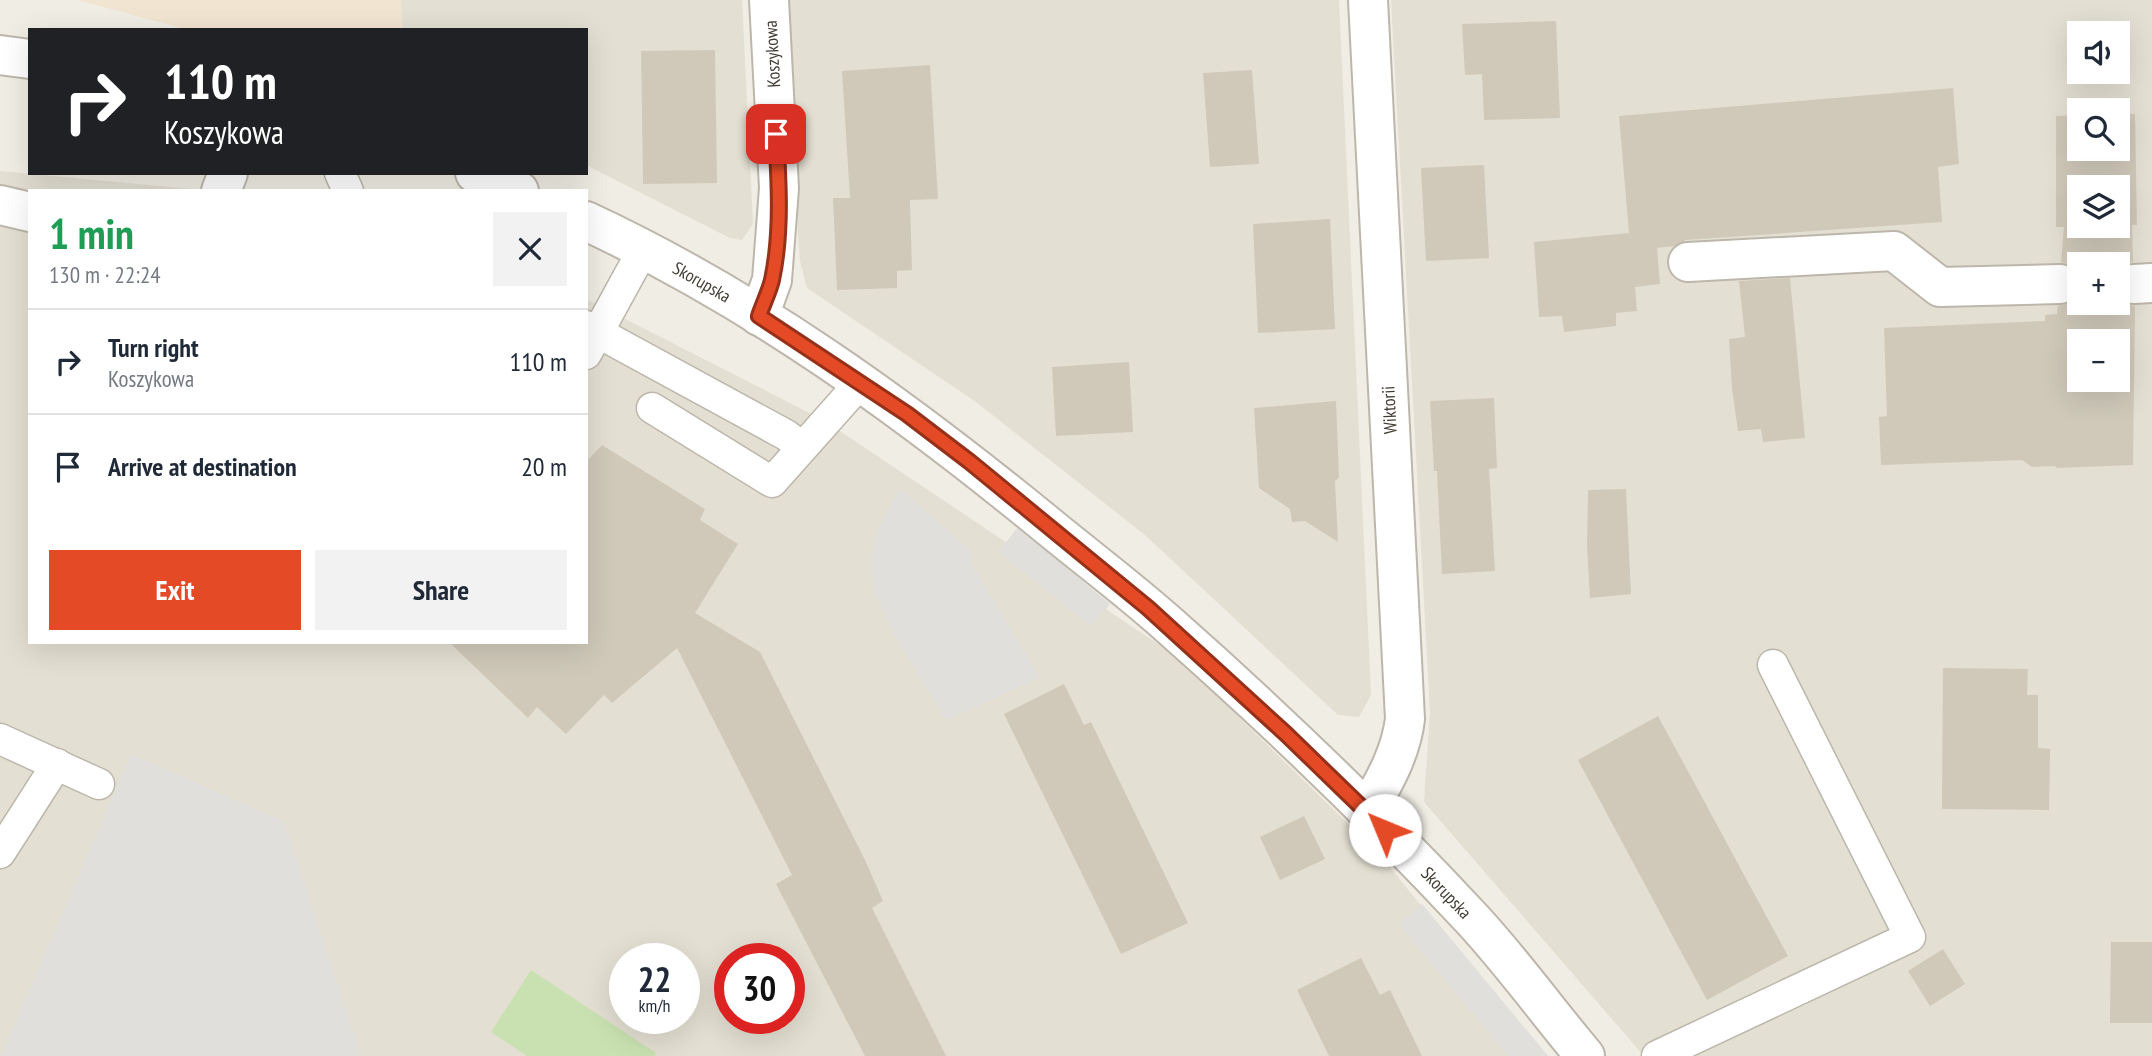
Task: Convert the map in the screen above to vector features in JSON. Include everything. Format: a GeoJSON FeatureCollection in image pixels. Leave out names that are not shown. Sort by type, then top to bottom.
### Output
{"type":"FeatureCollection","features":[{"type":"Feature","properties":{"kind":"street","name":"Koszykowa"},"geometry":{"type":"LineString","coordinates":[[759,316],[772,280],[779,188],[769,0]]}},
{"type":"Feature","properties":{"kind":"street","name":"Wiktorii"},"geometry":{"type":"LineString","coordinates":[[1367,812],[1403,740],[1405,719],[1368,0]]}},
{"type":"Feature","properties":{"kind":"street"},"geometry":{"type":"LineString","coordinates":[[0,55],[28,59]]}},
{"type":"Feature","properties":{"kind":"street"},"geometry":{"type":"LineString","coordinates":[[480,175],[514,189]]}},
{"type":"Feature","properties":{"kind":"street"},"geometry":{"type":"LineString","coordinates":[[0,205],[28,212]]}},
{"type":"Feature","properties":{"kind":"street","name":"Skorupska"},"geometry":{"type":"LineString","coordinates":[[588,221],[645,248],[731,296],[861,382],[970,462],[1168,624],[1367,812],[1473,920],[1585,1056]]}},
{"type":"Feature","properties":{"kind":"street"},"geometry":{"type":"LineString","coordinates":[[1688,262],[1894,251],[1940,287],[2060,284]]}},
{"type":"Feature","properties":{"kind":"lane"},"geometry":{"type":"LineString","coordinates":[[645,248],[591,337],[794,441]]}},
{"type":"Feature","properties":{"kind":"lane"},"geometry":{"type":"LineString","coordinates":[[652,408],[772,482],[794,441],[861,382]]}},
{"type":"Feature","properties":{"kind":"lane"},"geometry":{"type":"LineString","coordinates":[[1657,1056],[1910,937],[1773,666]]}},
{"type":"Feature","properties":{"kind":"lane"},"geometry":{"type":"LineString","coordinates":[[0,738],[99,784]]}},
{"type":"Feature","properties":{"kind":"lane"},"geometry":{"type":"LineString","coordinates":[[0,853],[57,764]]}},
{"type":"Feature","properties":{"kind":"shaded area"},"geometry":{"type":"Polygon","coordinates":[[[78,0],[401,0],[402,28],[182,28],[78,0]]]}},
{"type":"Feature","properties":{"kind":"shaded area"},"geometry":{"type":"Polygon","coordinates":[[[401,0],[742,0],[753,224],[742,240],[730,238],[588,166],[588,28],[402,28],[401,0]]]}},
{"type":"Feature","properties":{"kind":"shaded area"},"geometry":{"type":"Polygon","coordinates":[[[788,0],[1339,0],[1371,695],[1359,717],[1338,715],[1145,535],[976,402],[807,288],[800,261],[798,234],[788,0]]]}},
{"type":"Feature","properties":{"kind":"shaded area"},"geometry":{"type":"Polygon","coordinates":[[[1391,0],[2152,0],[2152,1056],[1644,1056],[1424,802],[1430,711],[1391,0]]]}},
{"type":"Feature","properties":{"kind":"shaded area"},"geometry":{"type":"Polygon","coordinates":[[[0,171],[191,189],[28,189],[28,644],[588,644],[588,300],[825,421],[1176,656],[1378,853],[1545,1056],[0,1056],[0,171]]]}},
{"type":"Feature","properties":{"kind":"shaded area"},"geometry":{"type":"Polygon","coordinates":[[[900,488],[971,551],[970,561],[1040,678],[946,720],[891,629],[874,591],[871,560],[879,527],[900,488]]]}},
{"type":"Feature","properties":{"kind":"shaded area"},"geometry":{"type":"Polygon","coordinates":[[[1018,527],[1110,604],[1091,626],[998,552],[1018,527]]]}},
{"type":"Feature","properties":{"kind":"shaded area"},"geometry":{"type":"Polygon","coordinates":[[[131,754],[284,821],[361,1056],[1,1056],[131,754]]]}},
{"type":"Feature","properties":{"kind":"shaded area"},"geometry":{"type":"Polygon","coordinates":[[[1422,904],[1548,1056],[1508,1056],[1399,924],[1422,904]]]}},
{"type":"Feature","properties":{"kind":"green space"},"geometry":{"type":"Polygon","coordinates":[[[531,970],[609,1022],[609,1034],[627,1034],[656,1053],[654,1056],[527,1056],[491,1032],[531,970]]]}},
{"type":"Feature","properties":{"kind":"building"},"geometry":{"type":"Polygon","coordinates":[[[1556,21],[1560,118],[1484,120],[1482,74],[1465,75],[1462,24],[1556,21]]]}},
{"type":"Feature","properties":{"kind":"building"},"geometry":{"type":"Polygon","coordinates":[[[715,50],[717,183],[643,184],[641,51],[715,50]]]}},
{"type":"Feature","properties":{"kind":"building"},"geometry":{"type":"Polygon","coordinates":[[[930,65],[938,199],[910,200],[912,270],[897,271],[897,288],[837,290],[833,198],[850,198],[842,71],[930,65]]]}},
{"type":"Feature","properties":{"kind":"building"},"geometry":{"type":"Polygon","coordinates":[[[1252,70],[1259,164],[1210,167],[1203,73],[1252,70]]]}},
{"type":"Feature","properties":{"kind":"building"},"geometry":{"type":"Polygon","coordinates":[[[1953,88],[1959,164],[1938,167],[1942,222],[1686,240],[1674,246],[1657,248],[1660,284],[1635,287],[1637,311],[1616,313],[1616,326],[1564,332],[1562,316],[1539,317],[1534,242],[1629,233],[1619,116],[1953,88]]]}},
{"type":"Feature","properties":{"kind":"building"},"geometry":{"type":"Polygon","coordinates":[[[2130,114],[2135,114],[2137,225],[2132,225],[2133,262],[2130,263],[2130,252],[2067,252],[2067,264],[2061,262],[2064,227],[2056,227],[2056,116],[2067,116],[2067,161],[2130,161],[2130,114]]]}},
{"type":"Feature","properties":{"kind":"building"},"geometry":{"type":"Polygon","coordinates":[[[1484,165],[1489,258],[1426,261],[1421,168],[1484,165]]]}},
{"type":"Feature","properties":{"kind":"building"},"geometry":{"type":"Polygon","coordinates":[[[1330,219],[1335,329],[1258,333],[1253,224],[1330,219]]]}},
{"type":"Feature","properties":{"kind":"building"},"geometry":{"type":"Polygon","coordinates":[[[1790,278],[1805,438],[1763,442],[1761,429],[1738,431],[1729,339],[1745,337],[1739,281],[1790,278]]]}},
{"type":"Feature","properties":{"kind":"building"},"geometry":{"type":"Polygon","coordinates":[[[2067,304],[2067,315],[2130,315],[2130,305],[2135,306],[2133,465],[2032,467],[2022,460],[1881,465],[1879,417],[1887,416],[1884,328],[2045,321],[2045,315],[2057,314],[2058,306],[2067,304]]]}},
{"type":"Feature","properties":{"kind":"building"},"geometry":{"type":"Polygon","coordinates":[[[1129,362],[1133,432],[1056,436],[1052,367],[1129,362]]]}},
{"type":"Feature","properties":{"kind":"building"},"geometry":{"type":"Polygon","coordinates":[[[1494,398],[1497,468],[1489,469],[1495,571],[1442,574],[1437,471],[1434,471],[1430,401],[1494,398]]]}},
{"type":"Feature","properties":{"kind":"building"},"geometry":{"type":"Polygon","coordinates":[[[1336,401],[1339,478],[1335,481],[1338,542],[1305,521],[1292,522],[1290,509],[1259,488],[1254,408],[1336,401]]]}},
{"type":"Feature","properties":{"kind":"building"},"geometry":{"type":"Polygon","coordinates":[[[602,445],[705,509],[700,520],[738,544],[695,613],[760,652],[865,860],[883,901],[872,908],[946,1056],[865,1056],[776,884],[792,875],[677,648],[612,703],[604,695],[566,734],[537,707],[528,718],[451,644],[588,644],[588,460],[602,445]]]}},
{"type":"Feature","properties":{"kind":"building"},"geometry":{"type":"Polygon","coordinates":[[[1626,489],[1631,594],[1590,598],[1588,490],[1626,489]]]}},
{"type":"Feature","properties":{"kind":"building"},"geometry":{"type":"Polygon","coordinates":[[[1943,668],[2028,669],[2027,695],[2038,695],[2038,748],[2050,749],[2049,810],[1942,809],[1943,668]]]}},
{"type":"Feature","properties":{"kind":"building"},"geometry":{"type":"Polygon","coordinates":[[[1064,684],[1084,725],[1091,722],[1188,923],[1121,954],[1004,714],[1064,684]]]}},
{"type":"Feature","properties":{"kind":"building"},"geometry":{"type":"Polygon","coordinates":[[[1658,716],[1788,956],[1707,1000],[1578,760],[1658,716]]]}},
{"type":"Feature","properties":{"kind":"building"},"geometry":{"type":"Polygon","coordinates":[[[1304,816],[1325,859],[1280,880],[1260,837],[1304,816]]]}},
{"type":"Feature","properties":{"kind":"building"},"geometry":{"type":"Polygon","coordinates":[[[2111,942],[2152,942],[2152,1023],[2110,1023],[2111,942]]]}},
{"type":"Feature","properties":{"kind":"building"},"geometry":{"type":"Polygon","coordinates":[[[1943,949],[1965,984],[1930,1006],[1908,971],[1943,949]]]}},
{"type":"Feature","properties":{"kind":"building"},"geometry":{"type":"Polygon","coordinates":[[[1361,958],[1380,995],[1390,990],[1422,1056],[1329,1056],[1297,990],[1361,958]]]}},
{"type":"Feature","properties":{"kind":"route"},"geometry":{"type":"LineString","coordinates":[[776,134],[779,188],[777,229],[772,280],[759,316],[907,414],[1168,624],[1345,789],[1385,830]]}}]}
